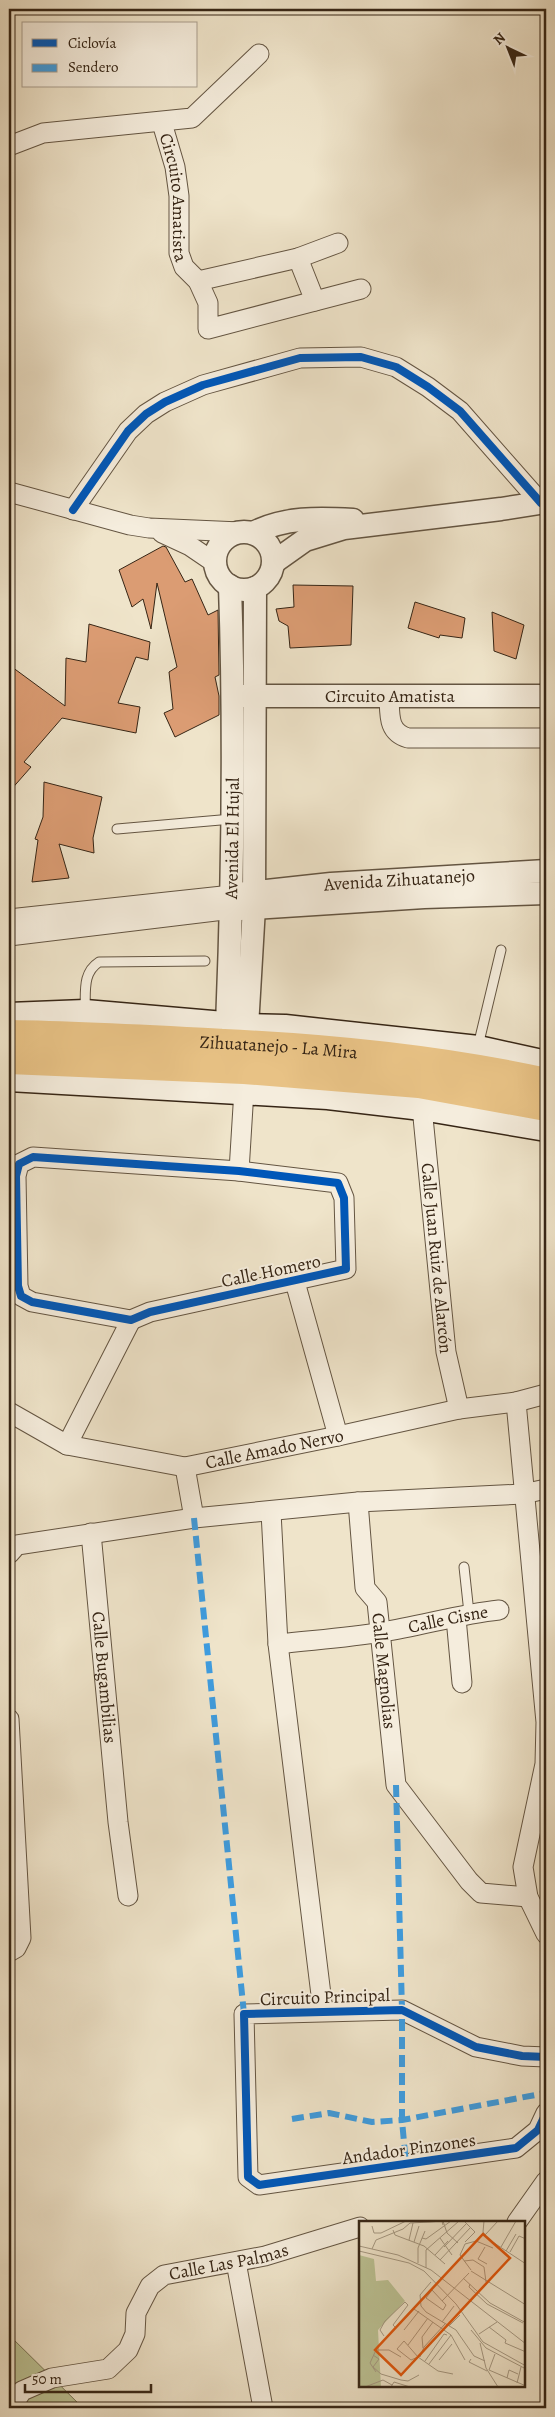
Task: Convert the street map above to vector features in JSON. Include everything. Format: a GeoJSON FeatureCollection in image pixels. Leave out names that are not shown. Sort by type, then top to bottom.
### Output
{"type":"FeatureCollection","features":[{"type":"Feature","properties":{"kind":"highway","name":"Zihuatanejo - La Mira"},"geometry":{"type":"LineString","coordinates":[[9,1034],[236,1034],[502,1072],[546,1082]]}},
{"type":"Feature","properties":{"kind":"highway","name":"Zihuatanejo - La Mira"},"geometry":{"type":"LineString","coordinates":[[9,1060],[232,1080],[419,1084],[546,1107]]}},
{"type":"Feature","properties":{"kind":"main road"},"geometry":{"type":"LineString","coordinates":[[9,1016],[85,1013],[236,1034],[285,1028],[478,1049],[546,1064]]}},
{"type":"Feature","properties":{"kind":"main road"},"geometry":{"type":"LineString","coordinates":[[9,1078],[232,1080],[328,1096],[422,1107],[546,1128]]}},
{"type":"Feature","properties":{"kind":"street"},"geometry":{"type":"LineString","coordinates":[[162,123],[192,118],[259,54]]}},
{"type":"Feature","properties":{"kind":"street","name":"Circuito Amatista"},"geometry":{"type":"LineString","coordinates":[[9,146],[43,133],[162,123],[176,176],[179,196],[179,253],[184,268],[198,281],[208,303],[208,329],[315,301]]}},
{"type":"Feature","properties":{"kind":"street"},"geometry":{"type":"LineString","coordinates":[[198,281],[298,258],[338,243]]}},
{"type":"Feature","properties":{"kind":"street"},"geometry":{"type":"LineString","coordinates":[[298,258],[315,301],[361,289]]}},
{"type":"Feature","properties":{"kind":"street"},"geometry":{"type":"LineString","coordinates":[[74,510],[128,431],[146,414],[202,385],[300,358],[326,357],[361,357],[396,367],[428,387],[460,412],[544,502]]}},
{"type":"Feature","properties":{"kind":"street"},"geometry":{"type":"LineString","coordinates":[[9,492],[149,528],[190,546],[215,563]]}},
{"type":"Feature","properties":{"kind":"street"},"geometry":{"type":"LineString","coordinates":[[394,521],[321,518],[294,520],[270,525],[226,538],[218,549],[215,563],[219,577],[230,586],[238,590],[255,588],[265,580],[274,562],[305,540],[344,528],[544,502]]}},
{"type":"Feature","properties":{"kind":"street"},"geometry":{"type":"LineString","coordinates":[[149,528],[246,533],[262,539],[269,547],[274,562]]}},
{"type":"Feature","properties":{"kind":"street","name":"Avenida El Hujal"},"geometry":{"type":"LineString","coordinates":[[230,586],[243,695],[243,901],[232,1080]]}},
{"type":"Feature","properties":{"kind":"street","name":"Avenida El Hujal"},"geometry":{"type":"LineString","coordinates":[[243,901],[232,819],[255,588]]}},
{"type":"Feature","properties":{"kind":"street","name":"Circuito Amatista"},"geometry":{"type":"LineString","coordinates":[[243,695],[546,696]]}},
{"type":"Feature","properties":{"kind":"street"},"geometry":{"type":"LineString","coordinates":[[389,695],[391,726],[398,736],[408,738],[546,738]]}},
{"type":"Feature","properties":{"kind":"street","name":"Avenida Zihuatanejo"},"geometry":{"type":"LineString","coordinates":[[243,901],[426,887],[546,871]]}},
{"type":"Feature","properties":{"kind":"street","name":"Avenida Zihuatanejo"},"geometry":{"type":"LineString","coordinates":[[426,887],[546,893]]}},
{"type":"Feature","properties":{"kind":"street"},"geometry":{"type":"LineString","coordinates":[[9,919],[243,901]]}},
{"type":"Feature","properties":{"kind":"street"},"geometry":{"type":"LineString","coordinates":[[9,936],[243,901]]}},
{"type":"Feature","properties":{"kind":"street"},"geometry":{"type":"LineString","coordinates":[[232,1080],[239,1171]]}},
{"type":"Feature","properties":{"kind":"street","name":"Calle Juan Ruiz de Alarcón"},"geometry":{"type":"LineString","coordinates":[[422,1107],[446,1352],[459,1409]]}},
{"type":"Feature","properties":{"kind":"street","name":"Calle Homero"},"geometry":{"type":"LineString","coordinates":[[32,1157],[239,1171],[338,1183],[344,1198],[346,1269],[295,1282],[150,1312],[131,1320],[32,1302],[21,1296],[18,1286],[16,1176],[19,1164],[32,1157]]}},
{"type":"Feature","properties":{"kind":"street","name":"Calle Homero"},"geometry":{"type":"LineString","coordinates":[[295,1282],[338,1436]]}},
{"type":"Feature","properties":{"kind":"street"},"geometry":{"type":"LineString","coordinates":[[67,1445],[131,1320]]}},
{"type":"Feature","properties":{"kind":"street","name":"Calle Amado Nervo"},"geometry":{"type":"LineString","coordinates":[[9,1412],[67,1445],[185,1467],[459,1409],[516,1402],[546,1394]]}},
{"type":"Feature","properties":{"kind":"street"},"geometry":{"type":"LineString","coordinates":[[516,1402],[523,1494],[546,1722],[545,1764],[523,1866],[528,1897],[546,1934]]}},
{"type":"Feature","properties":{"kind":"street"},"geometry":{"type":"LineString","coordinates":[[185,1467],[194,1518]]}},
{"type":"Feature","properties":{"kind":"street"},"geometry":{"type":"LineString","coordinates":[[9,1554],[16,1545],[194,1518],[271,1512],[358,1502],[523,1494],[546,1490]]}},
{"type":"Feature","properties":{"kind":"street","name":"Calle Magnolias"},"geometry":{"type":"LineString","coordinates":[[358,1502],[365,1588],[377,1602],[396,1785],[469,1881],[481,1893],[528,1897]]}},
{"type":"Feature","properties":{"kind":"street"},"geometry":{"type":"LineString","coordinates":[[271,1512],[278,1644],[323,2011]]}},
{"type":"Feature","properties":{"kind":"street","name":"Calle Bugambilias"},"geometry":{"type":"LineString","coordinates":[[91,1533],[118,1822],[128,1896]]}},
{"type":"Feature","properties":{"kind":"street","name":"Calle Cisne"},"geometry":{"type":"LineString","coordinates":[[278,1644],[380,1632],[499,1610]]}},
{"type":"Feature","properties":{"kind":"street"},"geometry":{"type":"LineString","coordinates":[[462,1616],[462,1683]]}},
{"type":"Feature","properties":{"kind":"street"},"geometry":{"type":"LineString","coordinates":[[9,1719],[15,1945]]}},
{"type":"Feature","properties":{"kind":"street","name":"Circuito Principal"},"geometry":{"type":"LineString","coordinates":[[259,2185],[248,2177],[244,2014],[402,2010],[476,2047],[522,2056],[546,2056]]}},
{"type":"Feature","properties":{"kind":"street","name":"Andador Pinzones"},"geometry":{"type":"LineString","coordinates":[[259,2185],[516,2148],[538,2130],[546,2113]]}},
{"type":"Feature","properties":{"kind":"street"},"geometry":{"type":"LineString","coordinates":[[518,2221],[546,2181]]}},
{"type":"Feature","properties":{"kind":"street","name":"Calle Las Palmas"},"geometry":{"type":"LineString","coordinates":[[12,2406],[22,2391],[52,2378],[108,2368],[128,2350],[135,2334],[136,2313],[150,2286],[164,2275],[265,2256],[359,2227]]}},
{"type":"Feature","properties":{"kind":"street"},"geometry":{"type":"LineString","coordinates":[[236,2262],[263,2408]]}},
{"type":"Feature","properties":{"kind":"lane"},"geometry":{"type":"LineString","coordinates":[[117,829],[232,819]]}},
{"type":"Feature","properties":{"kind":"lane"},"geometry":{"type":"LineString","coordinates":[[478,1049],[501,950]]}},
{"type":"Feature","properties":{"kind":"lane"},"geometry":{"type":"LineString","coordinates":[[85,1013],[87,975],[91,967],[99,962],[205,960]]}},
{"type":"Feature","properties":{"kind":"lane"},"geometry":{"type":"LineString","coordinates":[[462,1616],[464,1567]]}},
{"type":"Feature","properties":{"kind":"green space"},"geometry":{"type":"Polygon","coordinates":[[[9,2335],[83,2408],[9,2408],[9,2335]]]}},
{"type":"Feature","properties":{"kind":"building"},"geometry":{"type":"Polygon","coordinates":[[[163,546],[166,547],[185,582],[192,579],[208,615],[218,610],[219,675],[215,677],[219,696],[219,715],[175,737],[164,713],[173,709],[169,672],[177,667],[157,583],[151,629],[143,599],[132,607],[119,570],[163,546]]]}},
{"type":"Feature","properties":{"kind":"building"},"geometry":{"type":"Polygon","coordinates":[[[293,585],[353,586],[351,645],[290,648],[288,626],[279,621],[276,609],[294,607],[293,585]]]}},
{"type":"Feature","properties":{"kind":"building"},"geometry":{"type":"Polygon","coordinates":[[[415,602],[465,618],[462,638],[440,635],[439,638],[408,628],[415,602]]]}},
{"type":"Feature","properties":{"kind":"building"},"geometry":{"type":"Polygon","coordinates":[[[492,612],[524,625],[516,659],[494,651],[492,612]]]}},
{"type":"Feature","properties":{"kind":"building"},"geometry":{"type":"Polygon","coordinates":[[[89,624],[150,642],[148,660],[136,657],[118,703],[140,707],[136,733],[62,718],[24,762],[31,767],[9,792],[9,683],[12,667],[65,706],[66,658],[86,662],[89,624]]]}},
{"type":"Feature","properties":{"kind":"building"},"geometry":{"type":"Polygon","coordinates":[[[44,782],[102,797],[93,838],[94,853],[59,844],[69,878],[32,882],[38,840],[35,839],[43,817],[44,782]]]}},
{"type":"Feature","properties":{"kind":"marked path"},"geometry":{"type":"LineString","coordinates":[[194,1518],[244,2014]]}},
{"type":"Feature","properties":{"kind":"marked path"},"geometry":{"type":"LineString","coordinates":[[396,1785],[402,2010],[402,2120],[406,2165]]}},
{"type":"Feature","properties":{"kind":"marked path"},"geometry":{"type":"LineString","coordinates":[[292,2119],[329,2113],[372,2122],[402,2120],[546,2093]]}},
{"type":"Feature","properties":{"kind":"cycle path"},"geometry":{"type":"LineString","coordinates":[[73,510],[128,431],[146,414],[165,402],[203,385],[300,358],[361,357],[396,367],[428,387],[460,411],[541,503]]}},
{"type":"Feature","properties":{"kind":"cycle path"},"geometry":{"type":"LineString","coordinates":[[33,1157],[239,1171],[338,1183],[344,1198],[346,1269],[150,1312],[131,1320],[32,1302],[21,1296],[18,1286],[16,1176],[19,1164],[33,1157]]}},
{"type":"Feature","properties":{"kind":"cycle path"},"geometry":{"type":"LineString","coordinates":[[546,2057],[522,2056],[476,2047],[402,2010],[244,2014],[248,2177],[259,2185],[516,2148],[538,2130],[546,2113]]}}]}
